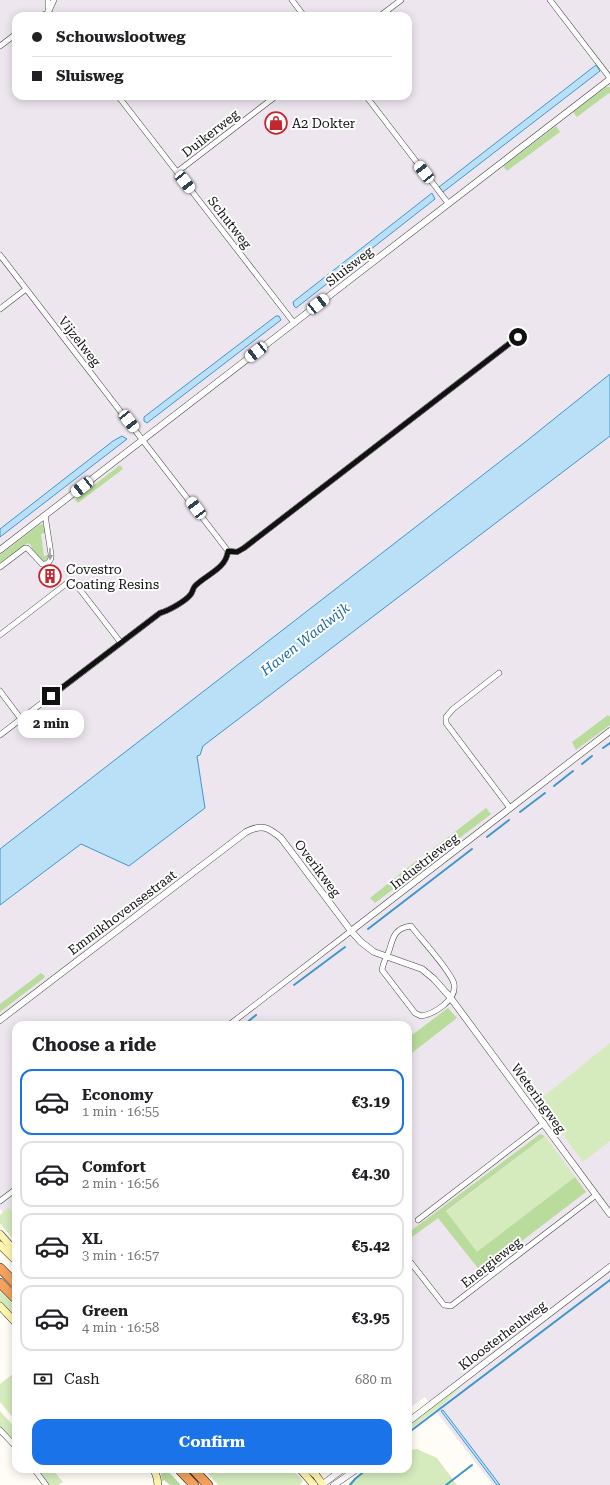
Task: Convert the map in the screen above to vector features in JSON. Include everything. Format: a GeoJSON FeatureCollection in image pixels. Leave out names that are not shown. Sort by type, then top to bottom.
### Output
{"type":"FeatureCollection","features":[{"type":"Feature","properties":{"kind":"highway"},"geometry":{"type":"LineString","coordinates":[[0,1268],[12,1280]]}},
{"type":"Feature","properties":{"kind":"highway"},"geometry":{"type":"LineString","coordinates":[[0,1283],[12,1296]]}},
{"type":"Feature","properties":{"kind":"highway"},"geometry":{"type":"LineString","coordinates":[[183,1473],[194,1485]]}},
{"type":"Feature","properties":{"kind":"highway"},"geometry":{"type":"LineString","coordinates":[[197,1473],[208,1485]]}},
{"type":"Feature","properties":{"kind":"main road"},"geometry":{"type":"LineString","coordinates":[[0,1234],[12,1248]]}},
{"type":"Feature","properties":{"kind":"main road"},"geometry":{"type":"LineString","coordinates":[[0,1245],[12,1258]]}},
{"type":"Feature","properties":{"kind":"main road"},"geometry":{"type":"LineString","coordinates":[[0,1306],[12,1319]]}},
{"type":"Feature","properties":{"kind":"main road"},"geometry":{"type":"LineString","coordinates":[[155,1473],[158,1485]]}},
{"type":"Feature","properties":{"kind":"main road"},"geometry":{"type":"LineString","coordinates":[[304,1473],[314,1485]]}},
{"type":"Feature","properties":{"kind":"main road"},"geometry":{"type":"LineString","coordinates":[[312,1473],[323,1485]]}},
{"type":"Feature","properties":{"kind":"street"},"geometry":{"type":"LineString","coordinates":[[48,0],[48,12]]}},
{"type":"Feature","properties":{"kind":"street"},"geometry":{"type":"LineString","coordinates":[[48,12],[54,0]]}},
{"type":"Feature","properties":{"kind":"street"},"geometry":{"type":"LineString","coordinates":[[292,0],[301,12]]}},
{"type":"Feature","properties":{"kind":"street"},"geometry":{"type":"LineString","coordinates":[[385,12],[401,0]]}},
{"type":"Feature","properties":{"kind":"street"},"geometry":{"type":"LineString","coordinates":[[550,0],[610,78]]}},
{"type":"Feature","properties":{"kind":"street"},"geometry":{"type":"LineString","coordinates":[[0,46],[12,37]]}},
{"type":"Feature","properties":{"kind":"street","name":"Sluisweg"},"geometry":{"type":"LineString","coordinates":[[0,550],[610,78]]}},
{"type":"Feature","properties":{"kind":"street","name":"Schutweg"},"geometry":{"type":"LineString","coordinates":[[121,100],[294,323]]}},
{"type":"Feature","properties":{"kind":"street","name":"Duikerweg"},"geometry":{"type":"LineString","coordinates":[[177,172],[271,100]]}},
{"type":"Feature","properties":{"kind":"street"},"geometry":{"type":"LineString","coordinates":[[369,100],[448,203]]}},
{"type":"Feature","properties":{"kind":"street","name":"Vijzelweg"},"geometry":{"type":"LineString","coordinates":[[0,255],[228,551]]}},
{"type":"Feature","properties":{"kind":"street"},"geometry":{"type":"LineString","coordinates":[[0,309],[26,289]]}},
{"type":"Feature","properties":{"kind":"street"},"geometry":{"type":"LineString","coordinates":[[0,735],[160,613],[169,611],[191,594],[194,587],[223,564],[227,558],[228,551],[237,552],[244,548],[518,337]]}},
{"type":"Feature","properties":{"kind":"street"},"geometry":{"type":"LineString","coordinates":[[0,567],[25,548],[27,548],[42,564],[46,564],[50,560],[51,554],[45,515]]}},
{"type":"Feature","properties":{"kind":"street"},"geometry":{"type":"LineString","coordinates":[[0,635],[66,584],[73,583],[78,587],[121,643]]}},
{"type":"Feature","properties":{"kind":"street"},"geometry":{"type":"LineString","coordinates":[[499,673],[453,709],[446,717],[446,723],[510,808]]}},
{"type":"Feature","properties":{"kind":"street"},"geometry":{"type":"LineString","coordinates":[[0,691],[21,719]]}},
{"type":"Feature","properties":{"kind":"street","name":"Industrieweg"},"geometry":{"type":"LineString","coordinates":[[234,1021],[610,731]]}},
{"type":"Feature","properties":{"kind":"street","name":"Overikweg"},"geometry":{"type":"LineString","coordinates":[[261,827],[270,829],[282,838],[351,931]]}},
{"type":"Feature","properties":{"kind":"street","name":"Emmikhovensestraat"},"geometry":{"type":"LineString","coordinates":[[0,1020],[246,832],[261,827]]}},
{"type":"Feature","properties":{"kind":"street"},"geometry":{"type":"LineString","coordinates":[[410,926],[415,930],[453,981],[454,989],[450,997],[447,1003],[430,1014],[421,1016],[415,1013],[382,970],[394,935],[404,927],[410,926]]}},
{"type":"Feature","properties":{"kind":"street"},"geometry":{"type":"LineString","coordinates":[[351,931],[361,942],[374,952],[422,969],[434,979],[450,997]]}},
{"type":"Feature","properties":{"kind":"street","name":"Weteringweg"},"geometry":{"type":"LineString","coordinates":[[450,997],[610,1214]]}},
{"type":"Feature","properties":{"kind":"street"},"geometry":{"type":"LineString","coordinates":[[418,1220],[544,1123]]}},
{"type":"Feature","properties":{"kind":"street"},"geometry":{"type":"LineString","coordinates":[[0,1202],[12,1192]]}},
{"type":"Feature","properties":{"kind":"street","name":"Energieweg"},"geometry":{"type":"LineString","coordinates":[[412,1264],[444,1305],[451,1306],[596,1195]]}},
{"type":"Feature","properties":{"kind":"street","name":"Kloosterheulweg"},"geometry":{"type":"LineString","coordinates":[[412,1419],[610,1267]]}},
{"type":"Feature","properties":{"kind":"street"},"geometry":{"type":"LineString","coordinates":[[0,1430],[12,1443]]}},
{"type":"Feature","properties":{"kind":"street"},"geometry":{"type":"LineString","coordinates":[[37,1473],[46,1485]]}},
{"type":"Feature","properties":{"kind":"street"},"geometry":{"type":"LineString","coordinates":[[323,1485],[338,1473]]}},
{"type":"Feature","properties":{"kind":"street"},"geometry":{"type":"LineString","coordinates":[[334,1485],[351,1473]]}},
{"type":"Feature","properties":{"kind":"shaded area"},"geometry":{"type":"Polygon","coordinates":[[[0,0],[610,0],[610,1485],[493,1485],[425,1397],[412,1406],[412,1021],[12,1021],[12,1221],[0,1209],[0,0]]]}},
{"type":"Feature","properties":{"kind":"green space"},"geometry":{"type":"Polygon","coordinates":[[[606,87],[610,87],[610,94],[609,93],[577,117],[573,112],[606,87]]]}},
{"type":"Feature","properties":{"kind":"green space"},"geometry":{"type":"Polygon","coordinates":[[[556,126],[560,132],[507,171],[503,166],[556,126]]]}},
{"type":"Feature","properties":{"kind":"green space"},"geometry":{"type":"Polygon","coordinates":[[[120,465],[123,469],[78,503],[75,500],[120,465]]]}},
{"type":"Feature","properties":{"kind":"green space"},"geometry":{"type":"Polygon","coordinates":[[[42,524],[45,527],[45,533],[41,534],[44,556],[49,555],[45,561],[41,561],[32,550],[31,545],[28,543],[0,564],[0,555],[42,524]]]}},
{"type":"Feature","properties":{"kind":"green space"},"geometry":{"type":"Polygon","coordinates":[[[608,715],[610,717],[610,725],[576,750],[572,742],[608,715]]]}},
{"type":"Feature","properties":{"kind":"green space"},"geometry":{"type":"Polygon","coordinates":[[[486,808],[491,814],[435,857],[430,851],[486,808]]]}},
{"type":"Feature","properties":{"kind":"green space"},"geometry":{"type":"Polygon","coordinates":[[[420,858],[425,865],[375,903],[370,898],[420,858]]]}},
{"type":"Feature","properties":{"kind":"green space"},"geometry":{"type":"Polygon","coordinates":[[[41,973],[45,976],[44,978],[0,1012],[0,1004],[41,973]]]}},
{"type":"Feature","properties":{"kind":"green space"},"geometry":{"type":"Polygon","coordinates":[[[448,1008],[457,1018],[412,1053],[412,1035],[448,1008]]]}},
{"type":"Feature","properties":{"kind":"green space"},"geometry":{"type":"Polygon","coordinates":[[[610,1043],[610,1141],[583,1162],[538,1101],[610,1043]]]}},
{"type":"Feature","properties":{"kind":"green space"},"geometry":{"type":"Polygon","coordinates":[[[540,1134],[545,1136],[446,1211],[477,1252],[575,1177],[586,1192],[481,1272],[438,1218],[412,1237],[412,1230],[540,1134]]]}},
{"type":"Feature","properties":{"kind":"green space"},"geometry":{"type":"Polygon","coordinates":[[[545,1136],[575,1177],[477,1253],[446,1212],[545,1136]]]}},
{"type":"Feature","properties":{"kind":"green space"},"geometry":{"type":"Polygon","coordinates":[[[8,1207],[12,1212],[12,1238],[0,1223],[0,1215],[8,1207]]]}},
{"type":"Feature","properties":{"kind":"green space"},"geometry":{"type":"Polygon","coordinates":[[[0,1291],[12,1303],[12,1314],[0,1302],[0,1291]]]}},
{"type":"Feature","properties":{"kind":"green space"},"geometry":{"type":"Polygon","coordinates":[[[12,1375],[12,1416],[0,1402],[0,1384],[12,1375]]]}},
{"type":"Feature","properties":{"kind":"green space"},"geometry":{"type":"Polygon","coordinates":[[[463,1382],[447,1400],[412,1428],[412,1421],[463,1382]]]}},
{"type":"Feature","properties":{"kind":"green space"},"geometry":{"type":"Polygon","coordinates":[[[0,1411],[12,1424],[12,1441],[0,1428],[0,1411]]]}},
{"type":"Feature","properties":{"kind":"green space"},"geometry":{"type":"Polygon","coordinates":[[[417,1449],[437,1458],[457,1485],[349,1485],[349,1483],[363,1473],[412,1473],[412,1450],[417,1449]]]}},
{"type":"Feature","properties":{"kind":"green space"},"geometry":{"type":"Polygon","coordinates":[[[39,1473],[55,1473],[63,1482],[58,1485],[48,1485],[39,1473]]]}},
{"type":"Feature","properties":{"kind":"green space"},"geometry":{"type":"Polygon","coordinates":[[[161,1473],[170,1473],[181,1485],[170,1485],[164,1480],[162,1481],[161,1473]]]}},
{"type":"Feature","properties":{"kind":"green space"},"geometry":{"type":"Polygon","coordinates":[[[208,1473],[296,1473],[303,1481],[300,1485],[218,1485],[208,1473]]]}},
{"type":"Feature","properties":{"kind":"water"},"geometry":{"type":"Polygon","coordinates":[[[596,65],[600,71],[443,192],[439,187],[596,65]]]}},
{"type":"Feature","properties":{"kind":"water"},"geometry":{"type":"Polygon","coordinates":[[[432,193],[435,199],[296,308],[294,306],[293,302],[432,193]]]}},
{"type":"Feature","properties":{"kind":"water"},"geometry":{"type":"Polygon","coordinates":[[[276,316],[279,316],[281,320],[147,423],[144,421],[144,417],[276,316]]]}},
{"type":"Feature","properties":{"kind":"water","name":"Haven Waalwijk"},"geometry":{"type":"Polygon","coordinates":[[[610,374],[610,436],[203,746],[200,755],[197,756],[205,808],[129,866],[81,844],[0,905],[0,849],[524,443],[610,374]]]}},
{"type":"Feature","properties":{"kind":"water"},"geometry":{"type":"Polygon","coordinates":[[[122,436],[127,439],[0,537],[0,529],[113,441],[122,436]]]}},
{"type":"Feature","properties":{"kind":"water"},"geometry":{"type":"Polygon","coordinates":[[[443,1410],[500,1485],[497,1485],[441,1411],[443,1410]]]}},
{"type":"Feature","properties":{"kind":"waterway"},"geometry":{"type":"LineString","coordinates":[[603,748],[610,743]]}},
{"type":"Feature","properties":{"kind":"waterway"},"geometry":{"type":"LineString","coordinates":[[582,764],[592,756]]}},
{"type":"Feature","properties":{"kind":"waterway"},"geometry":{"type":"LineString","coordinates":[[554,786],[573,771]]}},
{"type":"Feature","properties":{"kind":"waterway"},"geometry":{"type":"LineString","coordinates":[[520,812],[545,793]]}},
{"type":"Feature","properties":{"kind":"waterway"},"geometry":{"type":"LineString","coordinates":[[487,837],[509,820]]}},
{"type":"Feature","properties":{"kind":"waterway"},"geometry":{"type":"LineString","coordinates":[[368,929],[472,849]]}},
{"type":"Feature","properties":{"kind":"waterway"},"geometry":{"type":"LineString","coordinates":[[294,985],[345,947]]}},
{"type":"Feature","properties":{"kind":"waterway"},"geometry":{"type":"LineString","coordinates":[[249,1021],[256,1015]]}},
{"type":"Feature","properties":{"kind":"waterway"},"geometry":{"type":"LineString","coordinates":[[412,1430],[610,1280]]}},
{"type":"Feature","properties":{"kind":"waterway"},"geometry":{"type":"LineString","coordinates":[[446,1485],[472,1465]]}},
{"type":"Feature","properties":{"kind":"waterway"},"geometry":{"type":"LineString","coordinates":[[350,1485],[362,1473]]}},
{"type":"Feature","properties":{"kind":"place","name":"A2 Dokter"},"geometry":{"type":"Point","coordinates":[276,123]}},
{"type":"Feature","properties":{"kind":"place","name":"Covestro Coating Resins"},"geometry":{"type":"Point","coordinates":[50,576]}},
{"type":"Feature","properties":{"kind":"route"},"geometry":{"type":"LineString","coordinates":[[51,696],[160,613],[169,611],[191,594],[194,587],[223,564],[227,558],[228,551],[237,552],[244,548],[518,337]]}}]}
